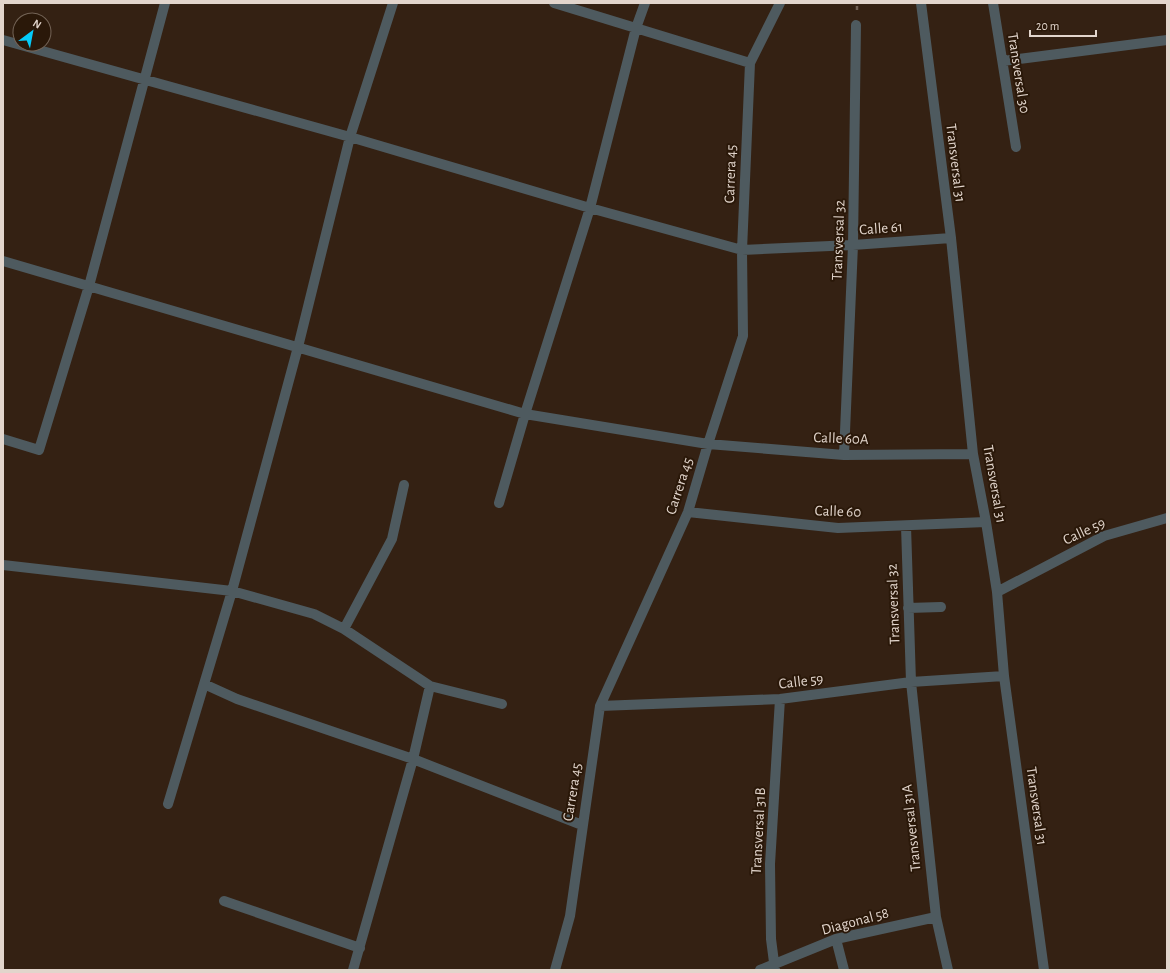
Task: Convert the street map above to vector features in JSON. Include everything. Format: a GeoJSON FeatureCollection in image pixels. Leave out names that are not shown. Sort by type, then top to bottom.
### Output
{"type":"FeatureCollection","features":[{"type":"Feature","properties":{"kind":"street"},"geometry":{"type":"LineString","coordinates":[[3,439],[39,450],[89,286],[165,3]]}},
{"type":"Feature","properties":{"kind":"street"},"geometry":{"type":"LineString","coordinates":[[168,804],[232,591],[298,347],[350,137],[393,3]]}},
{"type":"Feature","properties":{"kind":"street"},"geometry":{"type":"LineString","coordinates":[[554,3],[750,63]]}},
{"type":"Feature","properties":{"kind":"street"},"geometry":{"type":"LineString","coordinates":[[499,503],[525,414],[590,208],[636,28],[645,3]]}},
{"type":"Feature","properties":{"kind":"street","name":"Carrera 45"},"geometry":{"type":"LineString","coordinates":[[555,970],[570,916],[600,706],[688,512],[708,444],[744,336],[742,250],[750,63],[780,3]]}},
{"type":"Feature","properties":{"kind":"street","name":"Transversal 31"},"geometry":{"type":"LineString","coordinates":[[920,3],[951,238],[974,454],[997,592],[1004,676],[1044,970]]}},
{"type":"Feature","properties":{"kind":"street","name":"Transversal 30"},"geometry":{"type":"LineString","coordinates":[[993,3],[1016,147]]}},
{"type":"Feature","properties":{"kind":"street","name":"Transversal 32"},"geometry":{"type":"LineString","coordinates":[[844,455],[853,245],[856,25]]}},
{"type":"Feature","properties":{"kind":"street","name":"Calle 61"},"geometry":{"type":"LineString","coordinates":[[3,40],[350,137],[590,208],[742,250],[853,245],[951,238]]}},
{"type":"Feature","properties":{"kind":"street"},"geometry":{"type":"LineString","coordinates":[[1003,61],[1167,40]]}},
{"type":"Feature","properties":{"kind":"street","name":"Calle 60A"},"geometry":{"type":"LineString","coordinates":[[3,260],[525,414],[708,444],[844,455],[974,454]]}},
{"type":"Feature","properties":{"kind":"street"},"geometry":{"type":"LineString","coordinates":[[344,629],[392,539],[404,485]]}},
{"type":"Feature","properties":{"kind":"street","name":"Calle 60"},"geometry":{"type":"LineString","coordinates":[[688,512],[838,528],[986,522]]}},
{"type":"Feature","properties":{"kind":"street","name":"Calle 59"},"geometry":{"type":"LineString","coordinates":[[997,592],[1104,536],[1167,518]]}},
{"type":"Feature","properties":{"kind":"street","name":"Transversal 32"},"geometry":{"type":"LineString","coordinates":[[906,526],[911,682]]}},
{"type":"Feature","properties":{"kind":"street"},"geometry":{"type":"LineString","coordinates":[[3,565],[232,591],[314,614],[344,629],[430,686],[502,704]]}},
{"type":"Feature","properties":{"kind":"street"},"geometry":{"type":"LineString","coordinates":[[908,608],[941,607]]}},
{"type":"Feature","properties":{"kind":"street","name":"Calle 59"},"geometry":{"type":"LineString","coordinates":[[600,706],[780,699],[911,682],[1004,676]]}},
{"type":"Feature","properties":{"kind":"street","name":"Transversal 31A"},"geometry":{"type":"LineString","coordinates":[[911,682],[936,917],[948,970]]}},
{"type":"Feature","properties":{"kind":"street"},"geometry":{"type":"LineString","coordinates":[[204,684],[237,699],[413,759],[582,825]]}},
{"type":"Feature","properties":{"kind":"street"},"geometry":{"type":"LineString","coordinates":[[353,970],[413,759],[430,686]]}},
{"type":"Feature","properties":{"kind":"street","name":"Transversal 31B"},"geometry":{"type":"LineString","coordinates":[[774,967],[770,864],[780,699]]}},
{"type":"Feature","properties":{"kind":"street"},"geometry":{"type":"LineString","coordinates":[[224,901],[360,948]]}},
{"type":"Feature","properties":{"kind":"street","name":"Diagonal 58"},"geometry":{"type":"LineString","coordinates":[[760,970],[774,967],[836,939],[936,917]]}},
{"type":"Feature","properties":{"kind":"street"},"geometry":{"type":"LineString","coordinates":[[836,939],[844,970]]}}]}
